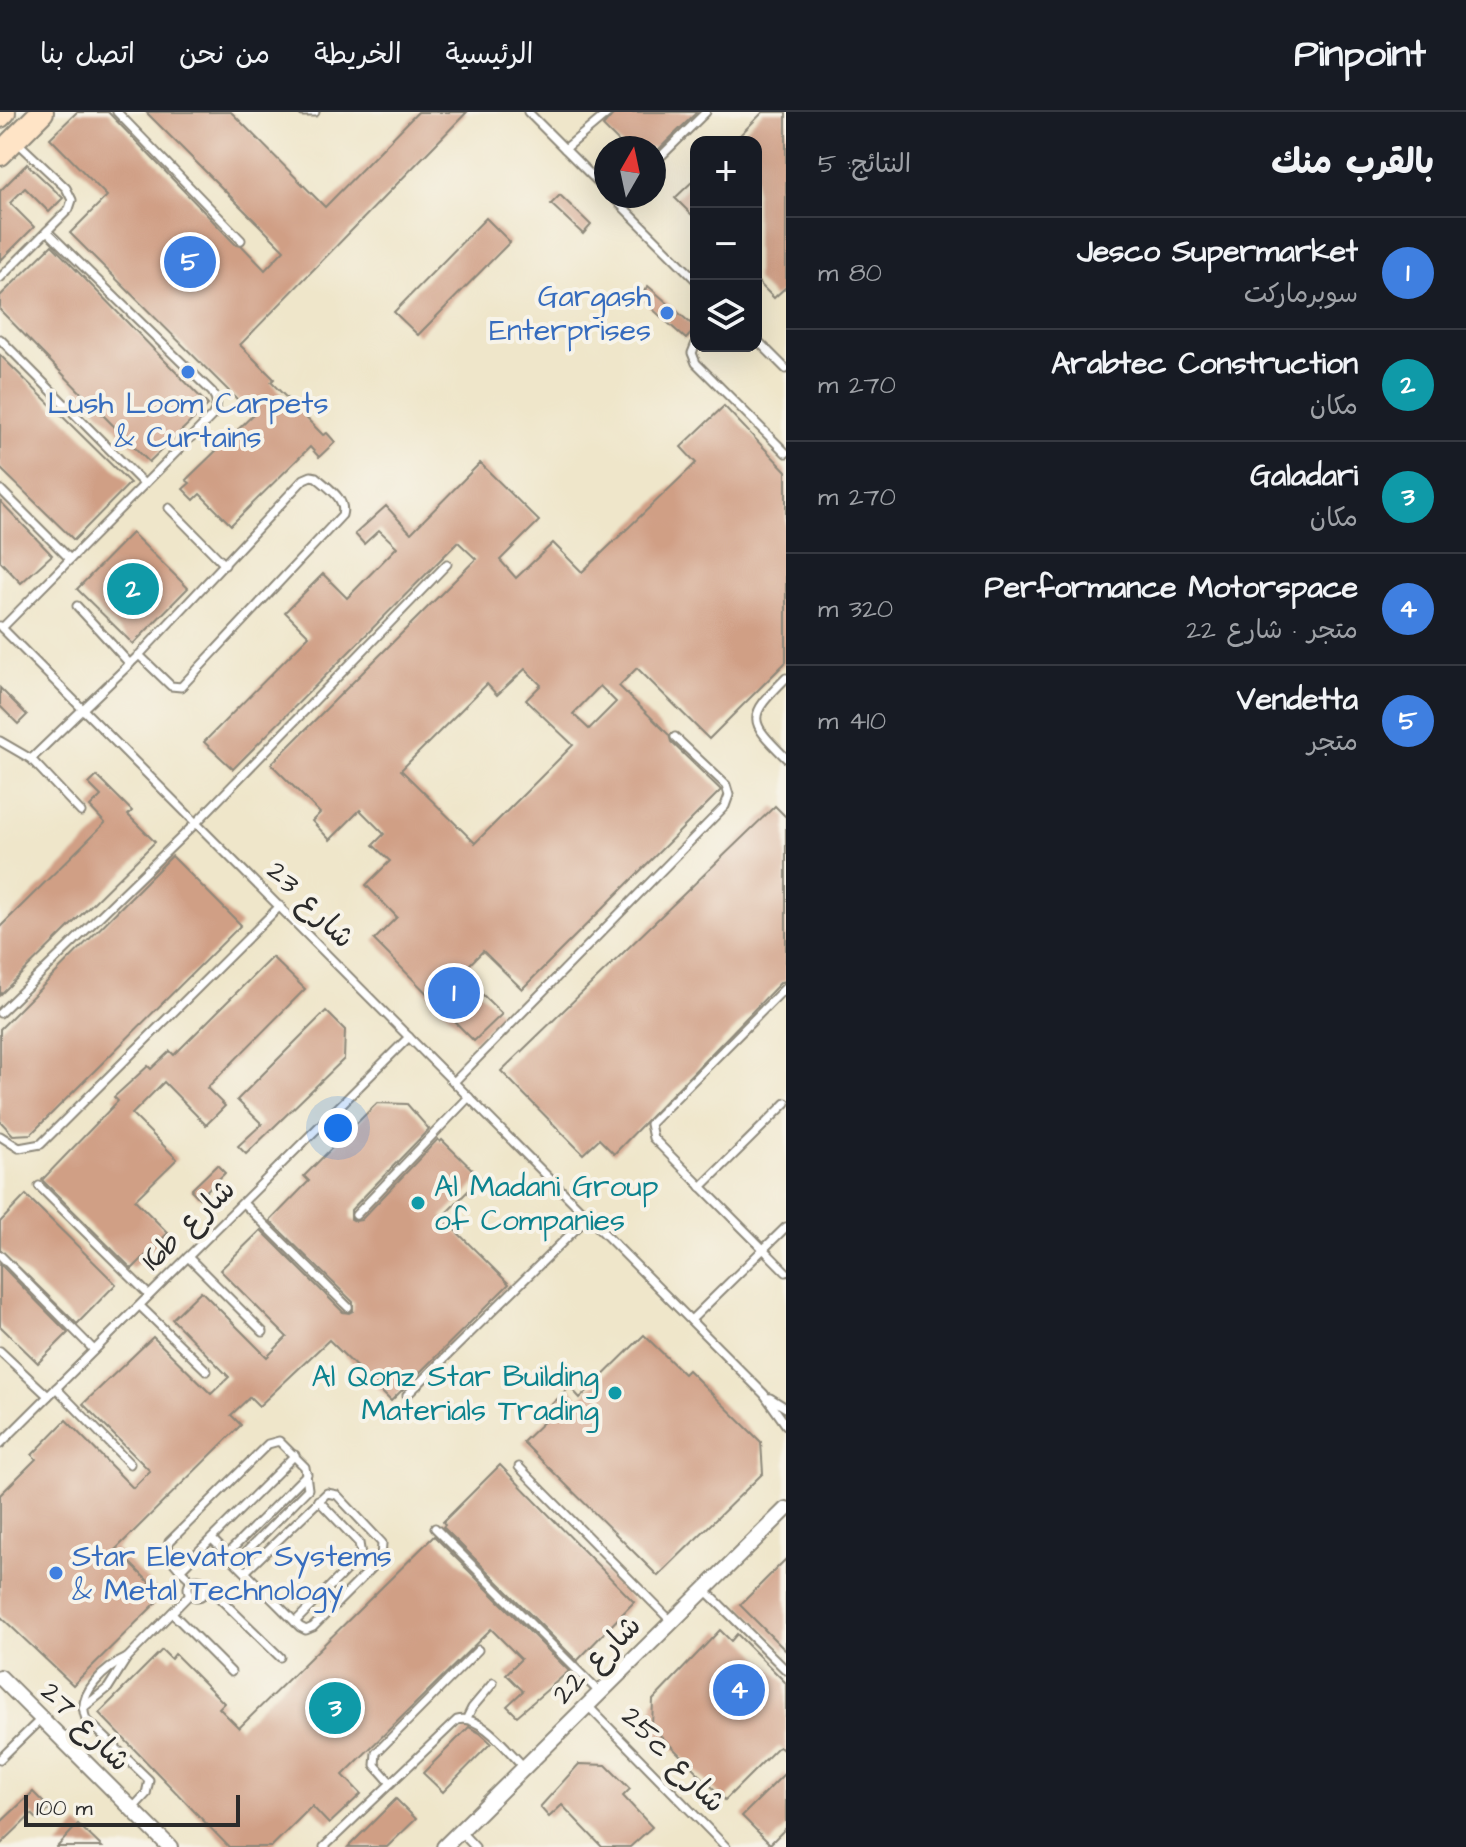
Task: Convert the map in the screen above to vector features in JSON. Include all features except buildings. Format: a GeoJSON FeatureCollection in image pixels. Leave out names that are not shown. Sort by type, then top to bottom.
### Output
{"type":"FeatureCollection","features":[{"type":"Feature","properties":{"kind":"main road"},"geometry":{"type":"LineString","coordinates":[[7,147],[42,112]]}},
{"type":"Feature","properties":{"kind":"street","name":"شارع 22"},"geometry":{"type":"LineString","coordinates":[[444,1847],[786,1509]]}},
{"type":"Feature","properties":{"kind":"street","name":"شارع 27"},"geometry":{"type":"LineString","coordinates":[[0,1677],[170,1847]]}},
{"type":"Feature","properties":{"kind":"lane"},"geometry":{"type":"LineString","coordinates":[[117,112],[241,240]]}},
{"type":"Feature","properties":{"kind":"lane"},"geometry":{"type":"LineString","coordinates":[[303,112],[315,112]]}},
{"type":"Feature","properties":{"kind":"lane"},"geometry":{"type":"LineString","coordinates":[[528,112],[594,178]]}},
{"type":"Feature","properties":{"kind":"lane"},"geometry":{"type":"LineString","coordinates":[[565,149],[609,112]]}},
{"type":"Feature","properties":{"kind":"lane"},"geometry":{"type":"LineString","coordinates":[[666,151],[706,112]]}},
{"type":"Feature","properties":{"kind":"lane"},"geometry":{"type":"LineString","coordinates":[[0,278],[69,209],[71,195],[7,147]]}},
{"type":"Feature","properties":{"kind":"lane"},"geometry":{"type":"LineString","coordinates":[[627,208],[690,274]]}},
{"type":"Feature","properties":{"kind":"lane"},"geometry":{"type":"LineString","coordinates":[[1,627],[212,416],[216,408],[214,395],[47,231]]}},
{"type":"Feature","properties":{"kind":"lane"},"geometry":{"type":"LineString","coordinates":[[0,339],[144,484]]}},
{"type":"Feature","properties":{"kind":"lane"},"geometry":{"type":"LineString","coordinates":[[762,345],[786,369]]}},
{"type":"Feature","properties":{"kind":"lane"},"geometry":{"type":"LineString","coordinates":[[692,352],[696,363],[786,453]]}},
{"type":"Feature","properties":{"kind":"lane"},"geometry":{"type":"LineString","coordinates":[[31,759],[139,655],[307,477],[316,477],[342,502],[342,515],[181,687],[171,686],[139,655]]}},
{"type":"Feature","properties":{"kind":"lane"},"geometry":{"type":"LineString","coordinates":[[0,489],[70,559]]}},
{"type":"Feature","properties":{"kind":"lane"},"geometry":{"type":"LineString","coordinates":[[169,508],[225,565]]}},
{"type":"Feature","properties":{"kind":"lane"},"geometry":{"type":"LineString","coordinates":[[0,1013],[196,823],[447,564]]}},
{"type":"Feature","properties":{"kind":"lane"},"geometry":{"type":"LineString","coordinates":[[77,606],[130,664]]}},
{"type":"Feature","properties":{"kind":"lane","name":"شارع 23"},"geometry":{"type":"LineString","coordinates":[[1,627],[764,1394],[786,1425]]}},
{"type":"Feature","properties":{"kind":"lane"},"geometry":{"type":"LineString","coordinates":[[786,678],[761,704],[756,719],[761,733],[786,758]]}},
{"type":"Feature","properties":{"kind":"lane"},"geometry":{"type":"LineString","coordinates":[[454,1082],[725,806],[729,795],[726,785],[675,737]]}},
{"type":"Feature","properties":{"kind":"lane"},"geometry":{"type":"LineString","coordinates":[[1,743],[31,759],[81,812]]}},
{"type":"Feature","properties":{"kind":"lane"},"geometry":{"type":"LineString","coordinates":[[0,1136],[19,1148],[41,1144],[280,906]]}},
{"type":"Feature","properties":{"kind":"lane"},"geometry":{"type":"LineString","coordinates":[[786,987],[650,1124],[653,1138],[786,1272]]}},
{"type":"Feature","properties":{"kind":"lane","name":"16b شارع"},"geometry":{"type":"LineString","coordinates":[[0,1444],[409,1037]]}},
{"type":"Feature","properties":{"kind":"lane"},"geometry":{"type":"LineString","coordinates":[[356,1215],[469,1097]]}},
{"type":"Feature","properties":{"kind":"lane"},"geometry":{"type":"LineString","coordinates":[[701,1187],[786,1103]]}},
{"type":"Feature","properties":{"kind":"lane"},"geometry":{"type":"LineString","coordinates":[[39,1186],[149,1295]]}},
{"type":"Feature","properties":{"kind":"lane"},"geometry":{"type":"LineString","coordinates":[[244,1204],[348,1307]]}},
{"type":"Feature","properties":{"kind":"lane"},"geometry":{"type":"LineString","coordinates":[[407,1395],[588,1217]]}},
{"type":"Feature","properties":{"kind":"lane"},"geometry":{"type":"LineString","coordinates":[[691,1320],[786,1227]]}},
{"type":"Feature","properties":{"kind":"lane"},"geometry":{"type":"LineString","coordinates":[[0,1255],[94,1350]]}},
{"type":"Feature","properties":{"kind":"lane"},"geometry":{"type":"LineString","coordinates":[[188,1257],[263,1332]]}},
{"type":"Feature","properties":{"kind":"lane"},"geometry":{"type":"LineString","coordinates":[[140,1306],[207,1371]]}},
{"type":"Feature","properties":{"kind":"lane"},"geometry":{"type":"LineString","coordinates":[[0,1351],[48,1396]]}},
{"type":"Feature","properties":{"kind":"lane"},"geometry":{"type":"LineString","coordinates":[[56,1388],[130,1464]]}},
{"type":"Feature","properties":{"kind":"lane","name":"شارع 23"},"geometry":{"type":"LineString","coordinates":[[764,1394],[786,1408]]}},
{"type":"Feature","properties":{"kind":"lane"},"geometry":{"type":"LineString","coordinates":[[191,1580],[168,1554],[167,1546],[171,1538],[268,1444],[279,1441],[295,1455],[307,1474],[309,1486],[236,1562]]}},
{"type":"Feature","properties":{"kind":"lane"},"geometry":{"type":"LineString","coordinates":[[181,1569],[295,1455]]}},
{"type":"Feature","properties":{"kind":"lane"},"geometry":{"type":"LineString","coordinates":[[519,1467],[671,1621]]}},
{"type":"Feature","properties":{"kind":"lane"},"geometry":{"type":"LineString","coordinates":[[227,1554],[307,1474]]}},
{"type":"Feature","properties":{"kind":"lane"},"geometry":{"type":"LineString","coordinates":[[212,1539],[236,1562],[245,1572],[295,1622],[303,1629],[313,1627],[383,1554],[382,1543],[337,1495],[327,1493],[245,1572]]}},
{"type":"Feature","properties":{"kind":"lane"},"geometry":{"type":"LineString","coordinates":[[295,1622],[361,1555],[359,1543],[318,1500]]}},
{"type":"Feature","properties":{"kind":"lane"},"geometry":{"type":"LineString","coordinates":[[435,1528],[599,1692]]}},
{"type":"Feature","properties":{"kind":"lane"},"geometry":{"type":"LineString","coordinates":[[191,1580],[199,1579],[205,1584],[280,1657]]}},
{"type":"Feature","properties":{"kind":"lane"},"geometry":{"type":"LineString","coordinates":[[190,1594],[187,1587],[191,1580]]}},
{"type":"Feature","properties":{"kind":"lane"},"geometry":{"type":"LineString","coordinates":[[190,1594],[202,1595],[205,1584]]}},
{"type":"Feature","properties":{"kind":"lane"},"geometry":{"type":"LineString","coordinates":[[704,1589],[786,1670]]}},
{"type":"Feature","properties":{"kind":"lane"},"geometry":{"type":"LineString","coordinates":[[83,1708],[108,1688],[127,1658],[190,1594]]}},
{"type":"Feature","properties":{"kind":"lane"},"geometry":{"type":"LineString","coordinates":[[172,1613],[231,1672]]}},
{"type":"Feature","properties":{"kind":"lane"},"geometry":{"type":"LineString","coordinates":[[391,1783],[375,1765],[376,1753],[478,1650]]}},
{"type":"Feature","properties":{"kind":"lane"},"geometry":{"type":"LineString","coordinates":[[127,1658],[96,1681],[83,1708],[86,1719],[149,1780],[146,1794],[132,1809]]}},
{"type":"Feature","properties":{"kind":"lane"},"geometry":{"type":"LineString","coordinates":[[324,1847],[453,1724],[467,1718],[493,1683]]}},
{"type":"Feature","properties":{"kind":"lane","name":"25c شارع"},"geometry":{"type":"LineString","coordinates":[[587,1705],[726,1847]]}},
{"type":"Feature","properties":{"kind":"lane"},"geometry":{"type":"LineString","coordinates":[[467,1718],[478,1722],[524,1767]]}},
{"type":"Feature","properties":{"kind":"lane"},"geometry":{"type":"LineString","coordinates":[[0,1759],[41,1719]]}},
{"type":"Feature","properties":{"kind":"lane"},"geometry":{"type":"LineString","coordinates":[[460,1831],[475,1847]]}},
{"type":"Feature","properties":{"kind":"place","name":"Vendetta"},"geometry":{"type":"Point","coordinates":[190,262]}},
{"type":"Feature","properties":{"kind":"place","name":"Gargash Enterprises"},"geometry":{"type":"Point","coordinates":[667,313]}},
{"type":"Feature","properties":{"kind":"place","name":"Lush Loom Carpets & Curtains"},"geometry":{"type":"Point","coordinates":[188,372]}},
{"type":"Feature","properties":{"kind":"place","name":"Arabtec Construction"},"geometry":{"type":"Point","coordinates":[133,589]}},
{"type":"Feature","properties":{"kind":"place","name":"Jesco Supermarket"},"geometry":{"type":"Point","coordinates":[454,993]}},
{"type":"Feature","properties":{"kind":"place","name":"Al Madani Group of Companies"},"geometry":{"type":"Point","coordinates":[418,1203]}},
{"type":"Feature","properties":{"kind":"place","name":"Al Qonz Star Building Materials Trading"},"geometry":{"type":"Point","coordinates":[615,1393]}},
{"type":"Feature","properties":{"kind":"place","name":"Star Elevator Systems & Metal Technology"},"geometry":{"type":"Point","coordinates":[56,1573]}},
{"type":"Feature","properties":{"kind":"place","name":"Performance Motorspace"},"geometry":{"type":"Point","coordinates":[739,1690]}},
{"type":"Feature","properties":{"kind":"place","name":"Galadari"},"geometry":{"type":"Point","coordinates":[335,1708]}}]}
